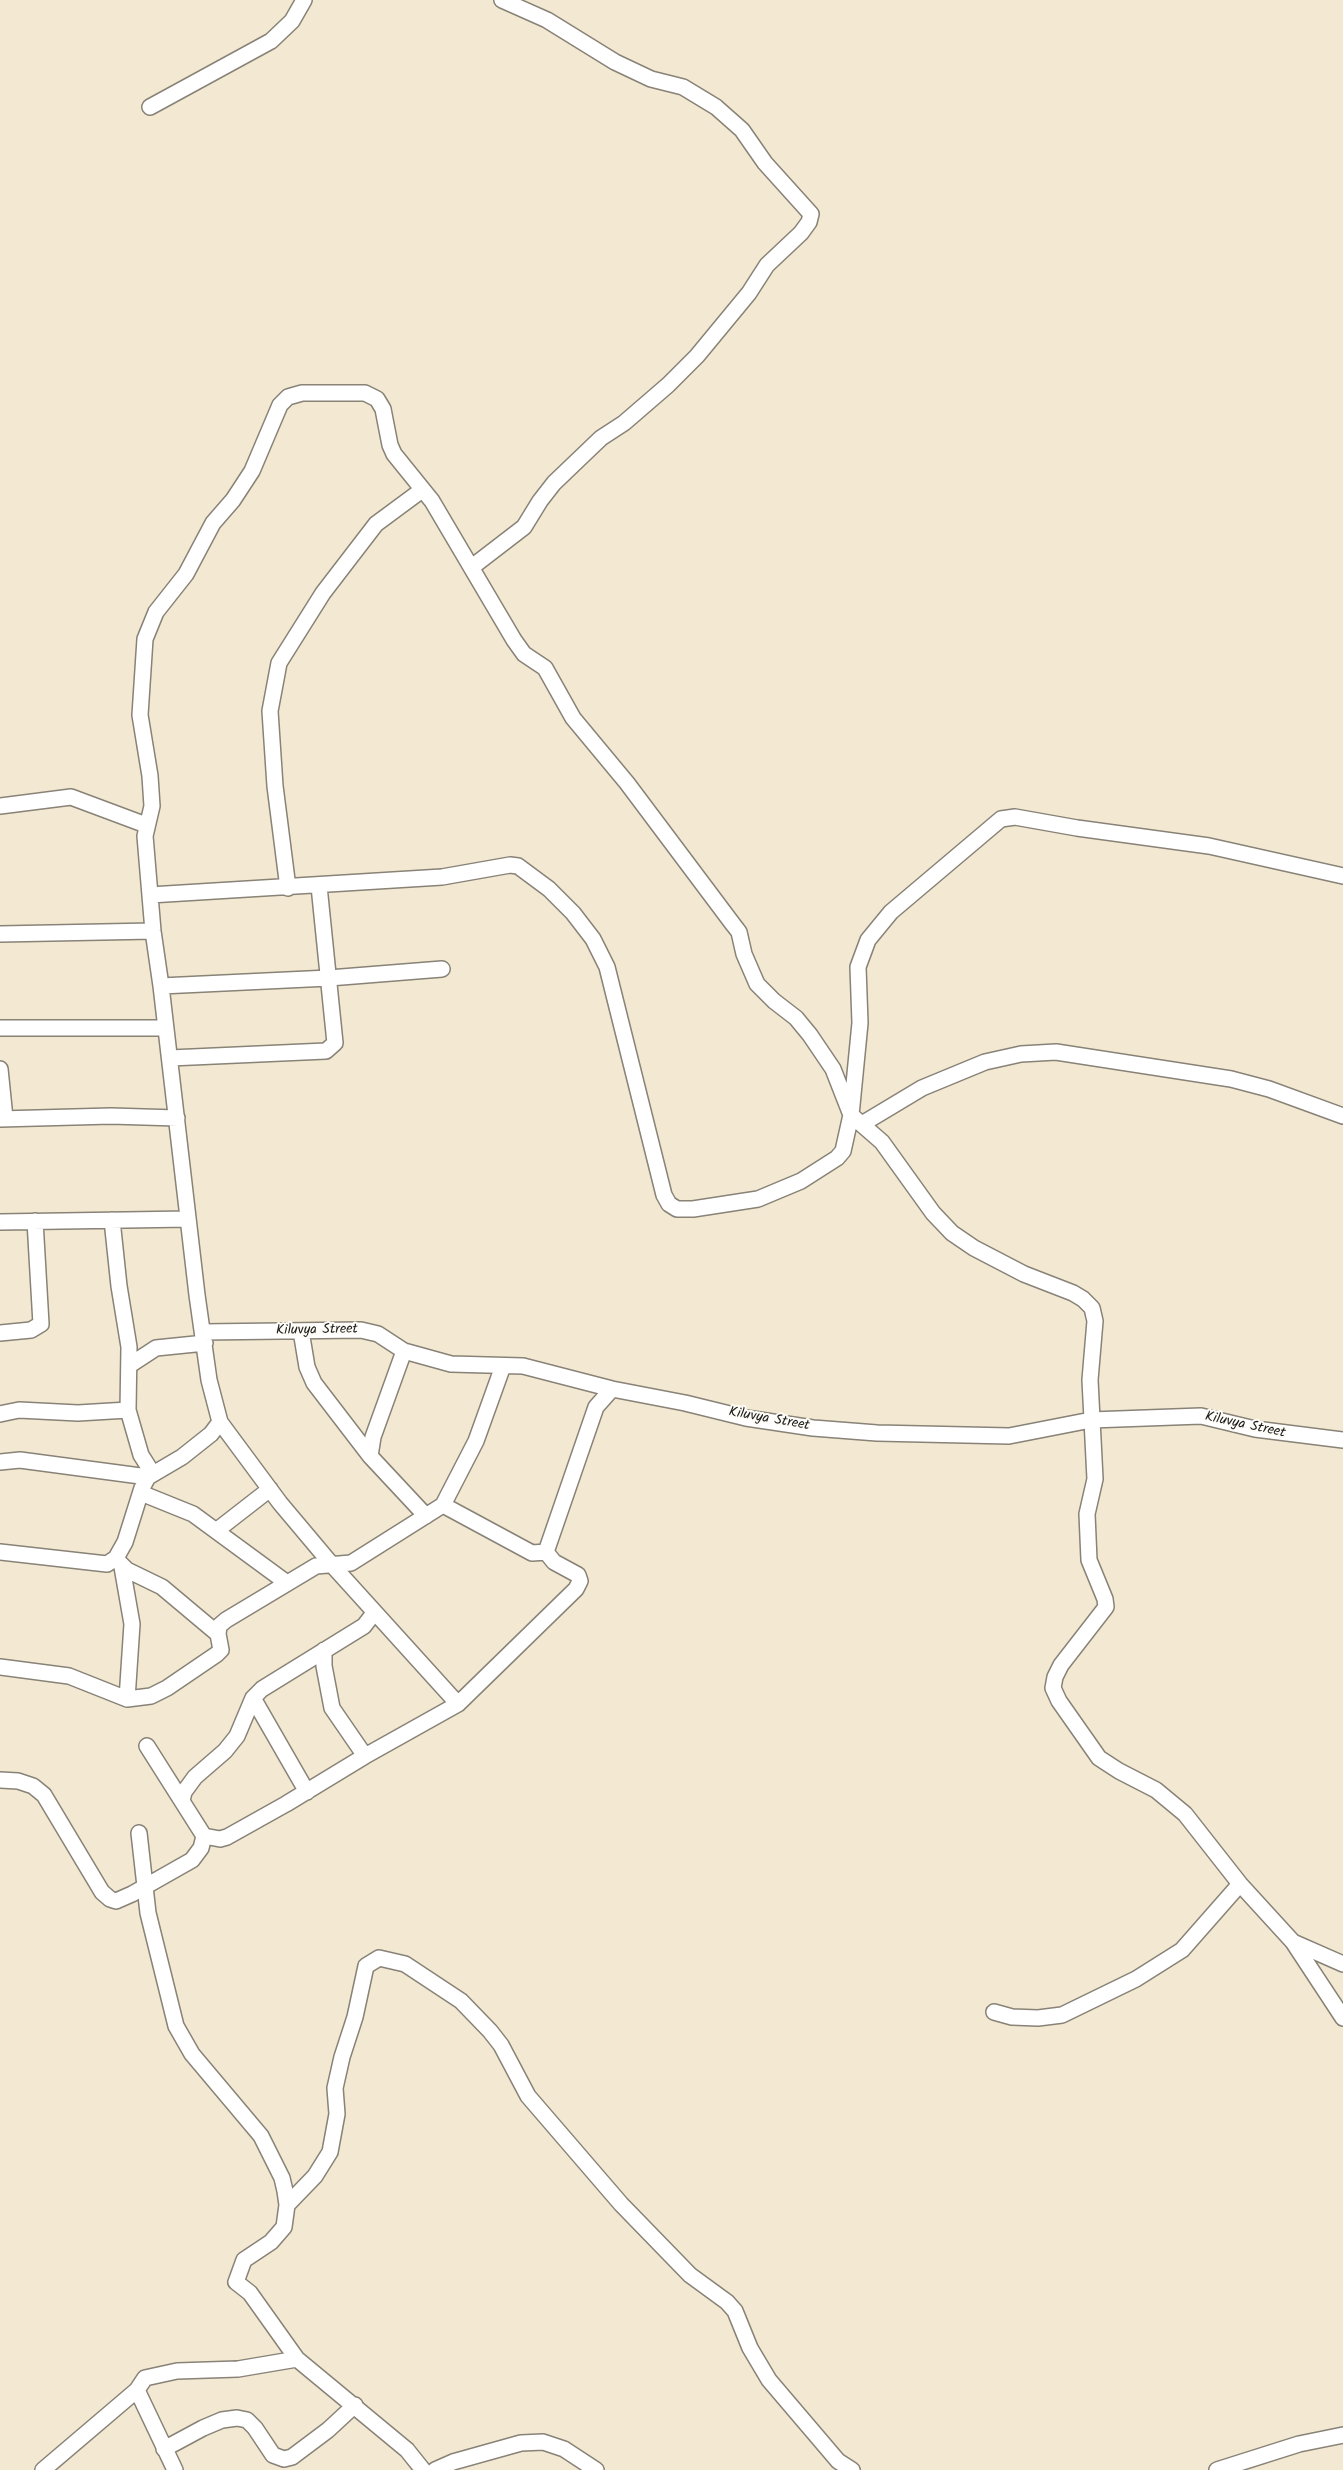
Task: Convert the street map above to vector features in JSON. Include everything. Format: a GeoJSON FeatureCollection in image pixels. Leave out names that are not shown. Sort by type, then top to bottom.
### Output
{"type":"FeatureCollection","features":[{"type":"Feature","properties":{"kind":"street"},"geometry":{"type":"LineString","coordinates":[[150,107],[271,41],[292,21],[304,0]]}},
{"type":"Feature","properties":{"kind":"street"},"geometry":{"type":"LineString","coordinates":[[472,567],[524,527],[554,483],[601,438],[624,423],[668,385],[697,356],[749,293],[767,265],[801,233],[809,222],[811,214],[765,163],[742,130],[716,107],[682,87],[651,79],[622,65],[547,20],[502,0]]}},
{"type":"Feature","properties":{"kind":"street"},"geometry":{"type":"LineString","coordinates":[[458,1704],[374,1614],[270,1489],[220,1422],[210,1380],[204,1338],[188,1220],[162,986],[152,931],[146,848],[146,825],[152,806],[150,776],[140,715],[145,639],[156,612],[186,574],[213,523],[233,500],[252,471],[280,405],[288,397],[302,393],[365,393],[377,399],[382,409],[390,445],[432,502],[514,640],[524,654],[545,668],[573,718],[627,783],[732,922],[739,932],[744,954],[757,984],[774,1001],[796,1018],[810,1035],[833,1069],[857,1119],[882,1142],[933,1213],[952,1233],[974,1248],[1024,1274],[1073,1293],[1092,1308],[1095,1321],[1090,1380],[1095,1479],[1088,1514],[1089,1560],[1106,1599],[1106,1607],[1061,1665],[1055,1677],[1053,1688],[1059,1701],[1100,1758],[1119,1771],[1156,1790],[1186,1814],[1240,1884],[1293,1942],[1343,2018]]}},
{"type":"Feature","properties":{"kind":"street"},"geometry":{"type":"LineString","coordinates":[[288,888],[276,786],[270,710],[279,663],[323,593],[376,524],[422,490]]}},
{"type":"Feature","properties":{"kind":"street"},"geometry":{"type":"LineString","coordinates":[[0,806],[71,797],[146,825]]}},
{"type":"Feature","properties":{"kind":"street"},"geometry":{"type":"LineString","coordinates":[[150,895],[288,888],[442,877],[510,865],[518,866],[549,888],[573,913],[593,940],[607,967],[664,1195],[669,1204],[677,1208],[693,1209],[758,1199],[801,1181],[830,1163],[843,1151],[857,1119],[860,1023],[858,967],[868,940],[891,912],[1001,819],[1015,817],[1209,846],[1343,876]]}},
{"type":"Feature","properties":{"kind":"street"},"geometry":{"type":"LineString","coordinates":[[170,1058],[326,1051],[335,1043],[319,886]]}},
{"type":"Feature","properties":{"kind":"street"},"geometry":{"type":"LineString","coordinates":[[0,934],[152,931]]}},
{"type":"Feature","properties":{"kind":"street"},"geometry":{"type":"LineString","coordinates":[[162,986],[329,978],[442,968]]}},
{"type":"Feature","properties":{"kind":"street"},"geometry":{"type":"LineString","coordinates":[[0,1028],[166,1028]]}},
{"type":"Feature","properties":{"kind":"street"},"geometry":{"type":"LineString","coordinates":[[857,1119],[922,1088],[985,1062],[1021,1054],[1056,1052],[1231,1079],[1269,1089],[1343,1116]]}},
{"type":"Feature","properties":{"kind":"street"},"geometry":{"type":"LineString","coordinates":[[0,1069],[3,1119],[111,1116],[177,1118]]}},
{"type":"Feature","properties":{"kind":"street"},"geometry":{"type":"LineString","coordinates":[[112,1220],[119,1286],[130,1347],[128,1410],[140,1455],[151,1476]]}},
{"type":"Feature","properties":{"kind":"street"},"geometry":{"type":"LineString","coordinates":[[0,1222],[188,1220]]}},
{"type":"Feature","properties":{"kind":"street"},"geometry":{"type":"LineString","coordinates":[[0,1333],[31,1330],[41,1324],[35,1221]]}},
{"type":"Feature","properties":{"kind":"street","name":"Kiluvya Street"},"geometry":{"type":"LineString","coordinates":[[130,1365],[156,1348],[204,1338],[301,1331],[361,1330],[378,1334],[404,1350],[451,1364],[523,1366],[612,1389],[746,1418],[814,1428],[868,1432],[1009,1436],[1091,1420],[1201,1416],[1254,1429],[1343,1440]]}},
{"type":"Feature","properties":{"kind":"street"},"geometry":{"type":"LineString","coordinates":[[301,1331],[307,1368],[314,1383],[370,1456],[426,1516]]}},
{"type":"Feature","properties":{"kind":"street"},"geometry":{"type":"LineString","coordinates":[[370,1456],[373,1437],[404,1350]]}},
{"type":"Feature","properties":{"kind":"street"},"geometry":{"type":"LineString","coordinates":[[0,1667],[69,1676],[127,1699],[151,1696],[167,1688],[221,1650],[218,1634],[220,1626],[226,1620],[316,1566],[334,1566],[351,1563],[443,1505],[476,1441],[503,1366]]}},
{"type":"Feature","properties":{"kind":"street"},"geometry":{"type":"LineString","coordinates":[[546,1552],[596,1407],[612,1389]]}},
{"type":"Feature","properties":{"kind":"street"},"geometry":{"type":"LineString","coordinates":[[0,1414],[19,1410],[78,1414],[128,1410]]}},
{"type":"Feature","properties":{"kind":"street"},"geometry":{"type":"LineString","coordinates":[[127,1699],[132,1624],[119,1562],[141,1494],[151,1476],[182,1457],[212,1434],[220,1422]]}},
{"type":"Feature","properties":{"kind":"street"},"geometry":{"type":"LineString","coordinates":[[1074,1422],[1094,1453]]}},
{"type":"Feature","properties":{"kind":"street"},"geometry":{"type":"LineString","coordinates":[[0,1462],[20,1460],[151,1476]]}},
{"type":"Feature","properties":{"kind":"street"},"geometry":{"type":"LineString","coordinates":[[216,1530],[270,1489]]}},
{"type":"Feature","properties":{"kind":"street"},"geometry":{"type":"LineString","coordinates":[[141,1494],[193,1514],[287,1583]]}},
{"type":"Feature","properties":{"kind":"street"},"geometry":{"type":"LineString","coordinates":[[443,1505],[532,1553],[546,1552]]}},
{"type":"Feature","properties":{"kind":"street"},"geometry":{"type":"LineString","coordinates":[[0,1552],[100,1564],[119,1562],[162,1587],[218,1634]]}},
{"type":"Feature","properties":{"kind":"street"},"geometry":{"type":"LineString","coordinates":[[147,1746],[204,1836],[213,1838],[227,1837],[458,1704],[576,1589],[580,1581],[578,1575],[554,1562],[546,1552]]}},
{"type":"Feature","properties":{"kind":"street"},"geometry":{"type":"LineString","coordinates":[[182,1801],[184,1792],[195,1777],[226,1752],[237,1736],[253,1698],[262,1689],[276,1678],[364,1626],[374,1614]]}},
{"type":"Feature","properties":{"kind":"street"},"geometry":{"type":"LineString","coordinates":[[324,1650],[332,1708],[365,1756]]}},
{"type":"Feature","properties":{"kind":"street"},"geometry":{"type":"LineString","coordinates":[[253,1698],[307,1792]]}},
{"type":"Feature","properties":{"kind":"street"},"geometry":{"type":"LineString","coordinates":[[0,1780],[25,1784],[44,1795],[102,1892],[110,1899],[116,1901],[197,1856],[204,1836]]}},
{"type":"Feature","properties":{"kind":"street"},"geometry":{"type":"LineString","coordinates":[[139,1833],[152,1930],[180,2033],[192,2054],[261,2136],[282,2178],[286,2204],[284,2227],[270,2242],[244,2260],[236,2282],[250,2293],[298,2359],[407,2450],[423,2470]]}},
{"type":"Feature","properties":{"kind":"street"},"geometry":{"type":"LineString","coordinates":[[994,2012],[1012,2017],[1038,2018],[1062,2015],[1136,1979],[1182,1950],[1240,1884]]}},
{"type":"Feature","properties":{"kind":"street"},"geometry":{"type":"LineString","coordinates":[[1293,1942],[1343,1964]]}},
{"type":"Feature","properties":{"kind":"street"},"geometry":{"type":"LineString","coordinates":[[286,2204],[315,2176],[330,2152],[337,2114],[335,2088],[342,2057],[355,2017],[366,1966],[379,1958],[404,1964],[461,2001],[490,2031],[501,2044],[528,2096],[621,2204],[690,2275],[727,2302],[735,2311],[750,2348],[769,2380],[838,2461],[852,2470]]}},
{"type":"Feature","properties":{"kind":"street"},"geometry":{"type":"LineString","coordinates":[[43,2470],[136,2390],[145,2378],[153,2374],[177,2371],[238,2369],[298,2359]]}},
{"type":"Feature","properties":{"kind":"street"},"geometry":{"type":"LineString","coordinates":[[136,2390],[175,2470]]}},
{"type":"Feature","properties":{"kind":"street"},"geometry":{"type":"LineString","coordinates":[[164,2449],[203,2428],[222,2420],[237,2418],[247,2420],[255,2428],[273,2455],[284,2459],[292,2457],[328,2430],[355,2405]]}},
{"type":"Feature","properties":{"kind":"street"},"geometry":{"type":"LineString","coordinates":[[1217,2470],[1300,2444],[1343,2435]]}},
{"type":"Feature","properties":{"kind":"street"},"geometry":{"type":"LineString","coordinates":[[435,2470],[453,2462],[520,2443],[543,2442],[564,2449],[595,2470]]}}]}
